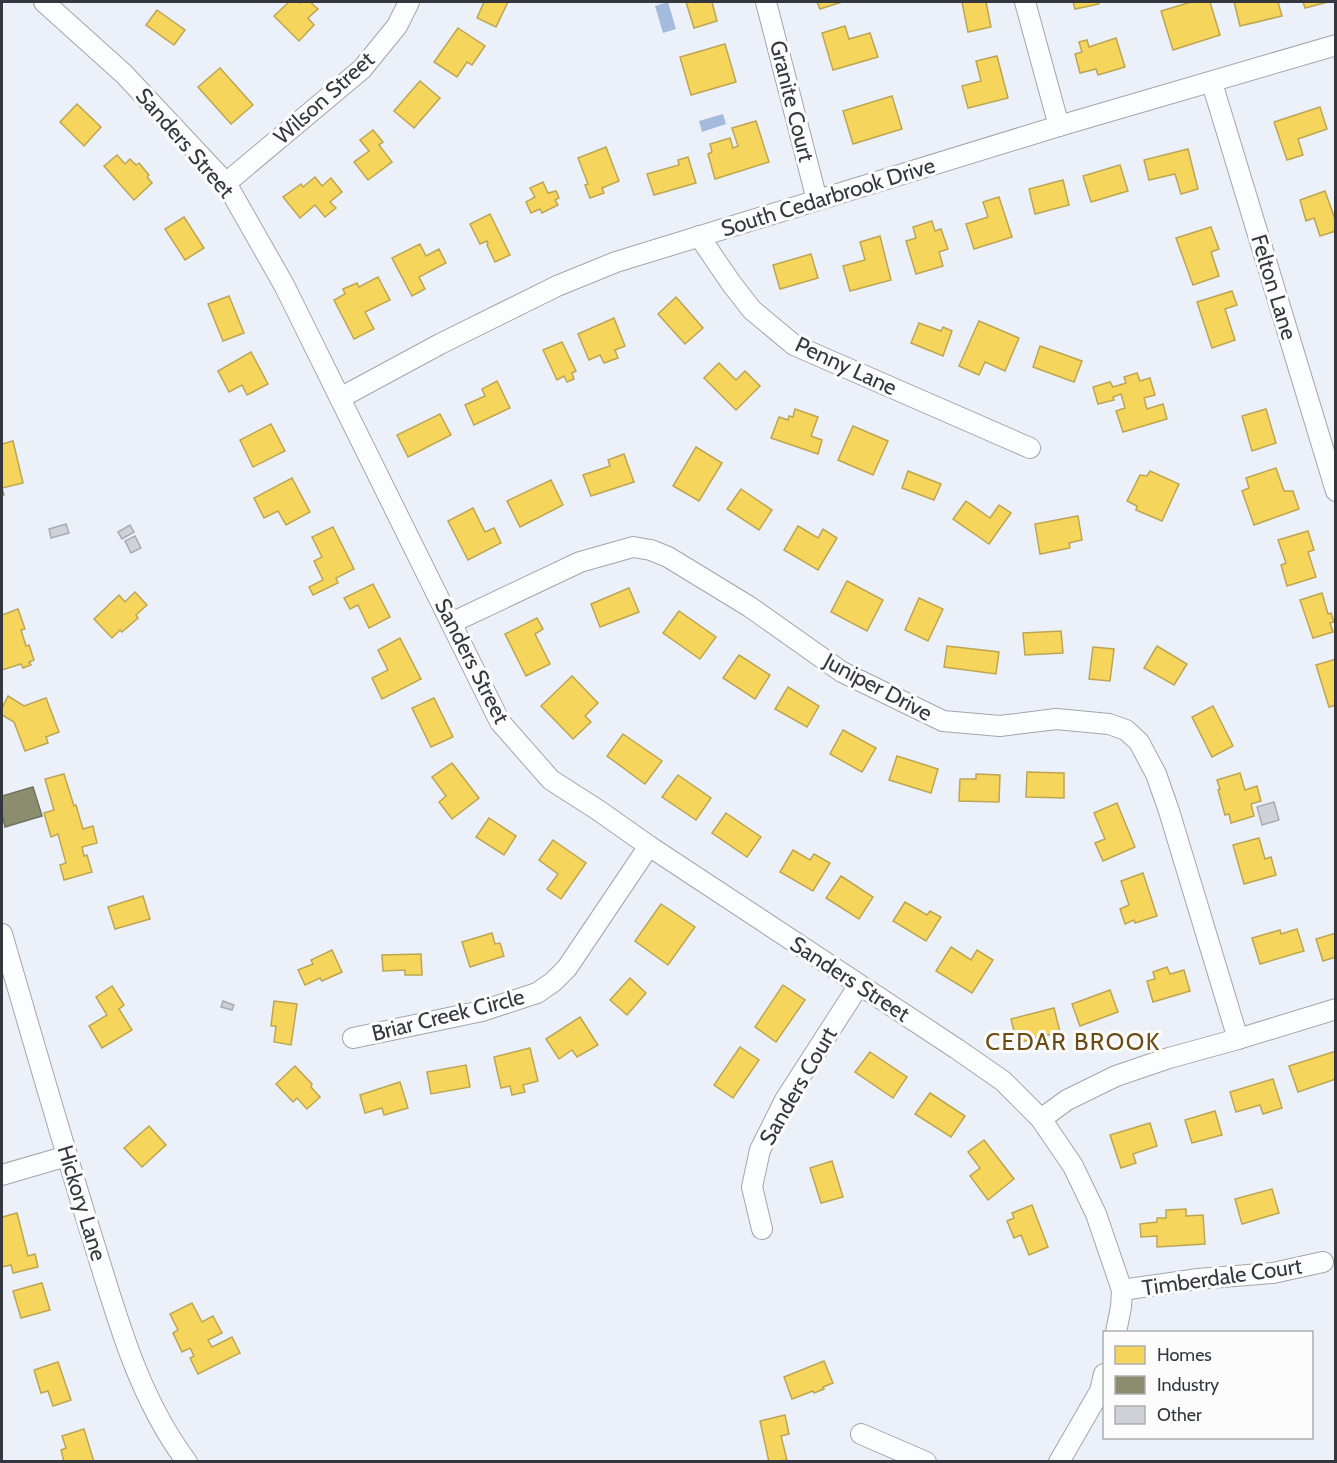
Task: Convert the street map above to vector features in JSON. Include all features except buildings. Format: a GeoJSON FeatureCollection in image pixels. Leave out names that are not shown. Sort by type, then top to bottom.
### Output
{"type":"FeatureCollection","features":[{"type":"Feature","properties":{"kind":"street","name":"Sanders Street"},"geometry":{"type":"LineString","coordinates":[[44,2],[124,74],[226,183],[284,285],[500,722],[551,780],[957,1049],[1003,1082],[1041,1119],[1073,1166],[1096,1214],[1122,1290],[1116,1331]]}},
{"type":"Feature","properties":{"kind":"street","name":"Wilson Street"},"geometry":{"type":"LineString","coordinates":[[226,183],[362,69],[397,26],[409,2]]}},
{"type":"Feature","properties":{"kind":"street","name":"Granite Court"},"geometry":{"type":"LineString","coordinates":[[766,2],[817,200]]}},
{"type":"Feature","properties":{"kind":"street"},"geometry":{"type":"LineString","coordinates":[[1025,2],[1059,126]]}},
{"type":"Feature","properties":{"kind":"street","name":"South Cedarbrook Drive"},"geometry":{"type":"LineString","coordinates":[[340,398],[440,344],[557,286],[616,262],[1059,126],[1212,83],[1335,45]]}},
{"type":"Feature","properties":{"kind":"street","name":"Felton Lane"},"geometry":{"type":"LineString","coordinates":[[1212,83],[1335,491]]}},
{"type":"Feature","properties":{"kind":"street","name":"Penny Lane"},"geometry":{"type":"LineString","coordinates":[[699,236],[730,283],[752,310],[794,345],[1030,448]]}},
{"type":"Feature","properties":{"kind":"street","name":"Juniper Drive"},"geometry":{"type":"LineString","coordinates":[[451,623],[580,562],[633,548],[651,550],[668,557],[750,607],[842,672],[943,721],[1000,726],[1056,719],[1109,723],[1126,730],[1139,742],[1156,774],[1238,1039]]}},
{"type":"Feature","properties":{"kind":"street","name":"Briar Creek Circle"},"geometry":{"type":"LineString","coordinates":[[353,1038],[482,1011],[537,993],[567,968],[649,846]]}},
{"type":"Feature","properties":{"kind":"street","name":"Hickory Lane"},"geometry":{"type":"LineString","coordinates":[[2,934],[67,1156],[129,1355],[153,1406],[187,1461]]}},
{"type":"Feature","properties":{"kind":"street","name":"Sanders Court"},"geometry":{"type":"LineString","coordinates":[[762,1229],[752,1187],[760,1150],[785,1100],[859,985]]}},
{"type":"Feature","properties":{"kind":"street"},"geometry":{"type":"LineString","coordinates":[[1041,1119],[1067,1100],[1116,1076],[1335,1009]]}},
{"type":"Feature","properties":{"kind":"street"},"geometry":{"type":"LineString","coordinates":[[2,1175],[67,1156]]}},
{"type":"Feature","properties":{"kind":"street","name":"Timberdale Court"},"geometry":{"type":"LineString","coordinates":[[1122,1290],[1198,1279],[1273,1273],[1323,1262]]}},
{"type":"Feature","properties":{"kind":"street"},"geometry":{"type":"LineString","coordinates":[[1059,1461],[1100,1391],[1103,1378]]}},
{"type":"Feature","properties":{"kind":"street"},"geometry":{"type":"LineString","coordinates":[[861,1434],[926,1461]]}},
{"type":"Feature","properties":{"kind":"water"},"geometry":{"type":"Polygon","coordinates":[[[668,2],[676,29],[663,33],[655,6],[668,2]]]}},
{"type":"Feature","properties":{"kind":"water"},"geometry":{"type":"Polygon","coordinates":[[[723,114],[726,124],[702,132],[699,121],[723,114]]]}},
{"type":"Feature","properties":{"kind":"district","name":"CEDAR BROOK"},"geometry":{"type":"Point","coordinates":[1073,1041]}}]}
